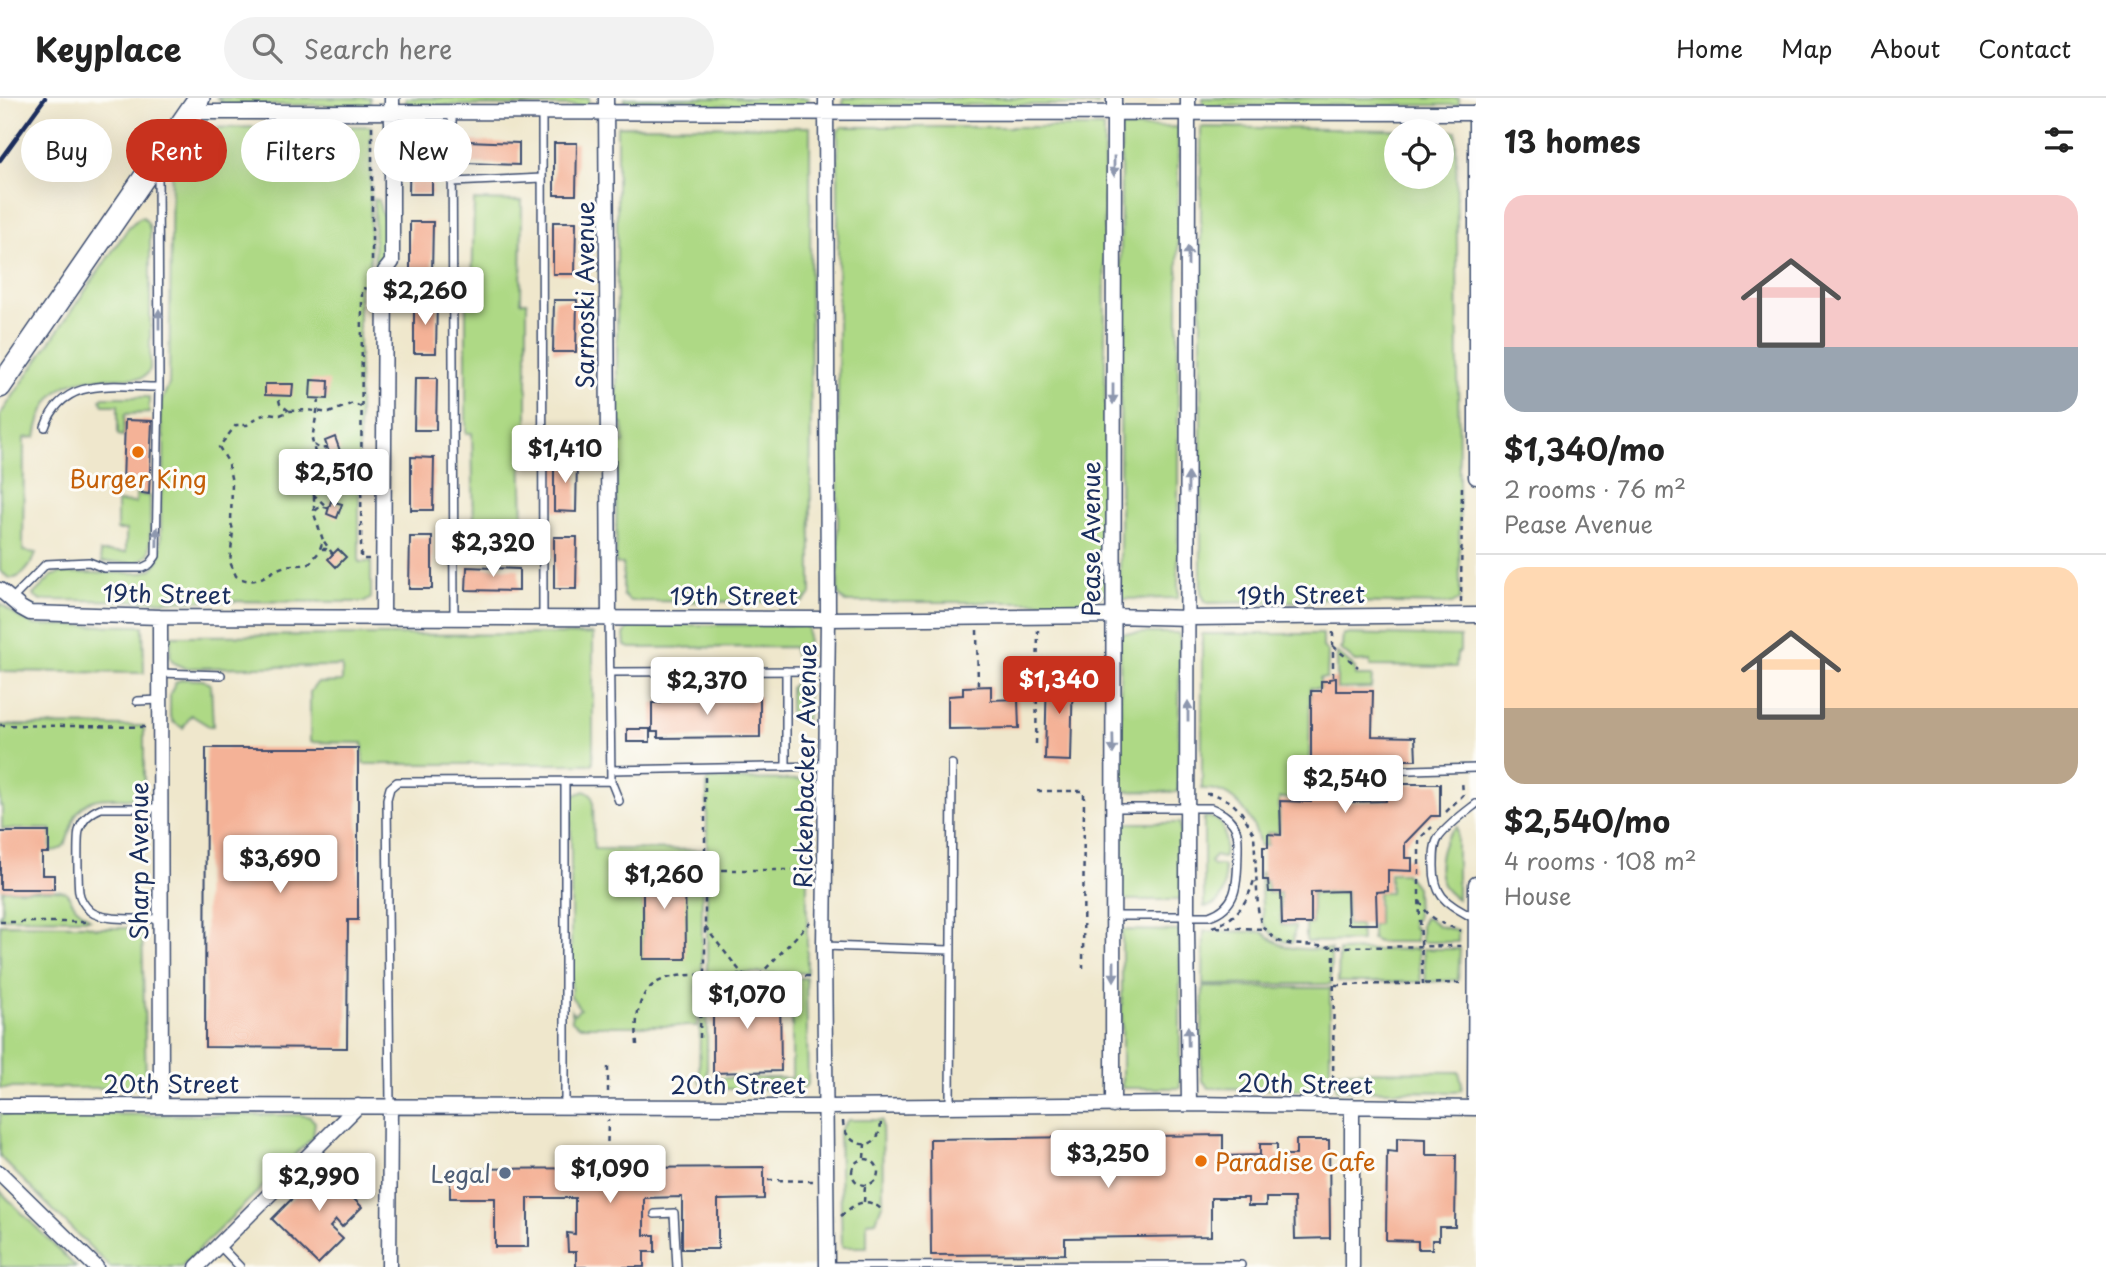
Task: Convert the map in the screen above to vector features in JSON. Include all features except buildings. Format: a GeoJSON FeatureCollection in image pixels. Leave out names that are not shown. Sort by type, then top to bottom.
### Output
{"type":"FeatureCollection","features":[{"type":"Feature","properties":{"kind":"main road"},"geometry":{"type":"LineString","coordinates":[[0,387],[141,182]]}},
{"type":"Feature","properties":{"kind":"street","name":"Sarnoski Avenue"},"geometry":{"type":"LineString","coordinates":[[606,98],[609,617]]}},
{"type":"Feature","properties":{"kind":"street"},"geometry":{"type":"LineString","coordinates":[[1188,98],[1189,1104]]}},
{"type":"Feature","properties":{"kind":"street"},"geometry":{"type":"LineString","coordinates":[[194,105],[372,112],[392,105],[453,113],[606,113],[826,106],[1114,106],[1188,113],[1476,115],[1476,477]]}},
{"type":"Feature","properties":{"kind":"street"},"geometry":{"type":"LineString","coordinates":[[383,617],[385,271],[392,262],[392,105]]}},
{"type":"Feature","properties":{"kind":"street","name":"Rickenbacker Avenue"},"geometry":{"type":"LineString","coordinates":[[826,106],[828,671],[824,946],[827,1266]]}},
{"type":"Feature","properties":{"kind":"street","name":"Pease Avenue"},"geometry":{"type":"LineString","coordinates":[[1113,1106],[1114,106]]}},
{"type":"Feature","properties":{"kind":"street","name":"19th Street"},"geometry":{"type":"LineString","coordinates":[[5,595],[30,613],[160,617],[828,619],[1476,615]]}},
{"type":"Feature","properties":{"kind":"street","name":"Sharp Avenue"},"geometry":{"type":"LineString","coordinates":[[160,617],[161,1105]]}},
{"type":"Feature","properties":{"kind":"street"},"geometry":{"type":"LineString","coordinates":[[1475,1108],[1476,884]]}},
{"type":"Feature","properties":{"kind":"street","name":"20th Street"},"geometry":{"type":"LineString","coordinates":[[0,1106],[843,1107],[1189,1104],[1475,1108]]}},
{"type":"Feature","properties":{"kind":"street"},"geometry":{"type":"LineString","coordinates":[[197,1267],[358,1106]]}},
{"type":"Feature","properties":{"kind":"street"},"geometry":{"type":"LineString","coordinates":[[389,1267],[390,1106]]}},
{"type":"Feature","properties":{"kind":"street"},"geometry":{"type":"LineString","coordinates":[[1352,1106],[1352,1267]]}},
{"type":"Feature","properties":{"kind":"street"},"geometry":{"type":"LineString","coordinates":[[0,1173],[96,1267]]}},
{"type":"Feature","properties":{"kind":"lane"},"geometry":{"type":"LineString","coordinates":[[453,113],[453,119]]}},
{"type":"Feature","properties":{"kind":"lane"},"geometry":{"type":"LineString","coordinates":[[542,113],[543,617]]}},
{"type":"Feature","properties":{"kind":"lane"},"geometry":{"type":"LineString","coordinates":[[472,181],[542,178]]}},
{"type":"Feature","properties":{"kind":"lane"},"geometry":{"type":"LineString","coordinates":[[5,595],[46,564],[89,562],[104,568],[142,568],[150,564],[156,556],[158,182]]}},
{"type":"Feature","properties":{"kind":"lane"},"geometry":{"type":"LineString","coordinates":[[453,182],[454,617]]}},
{"type":"Feature","properties":{"kind":"lane"},"geometry":{"type":"LineString","coordinates":[[45,427],[51,412],[60,401],[79,390],[91,387],[159,387]]}},
{"type":"Feature","properties":{"kind":"lane"},"geometry":{"type":"LineString","coordinates":[[542,433],[608,433]]}},
{"type":"Feature","properties":{"kind":"lane"},"geometry":{"type":"LineString","coordinates":[[454,552],[543,548]]}},
{"type":"Feature","properties":{"kind":"lane"},"geometry":{"type":"LineString","coordinates":[[609,617],[611,781],[619,801]]}},
{"type":"Feature","properties":{"kind":"lane"},"geometry":{"type":"LineString","coordinates":[[786,671],[786,767]]}},
{"type":"Feature","properties":{"kind":"lane"},"geometry":{"type":"LineString","coordinates":[[610,672],[828,671]]}},
{"type":"Feature","properties":{"kind":"lane"},"geometry":{"type":"LineString","coordinates":[[160,673],[221,675]]}},
{"type":"Feature","properties":{"kind":"lane"},"geometry":{"type":"LineString","coordinates":[[137,701],[160,700]]}},
{"type":"Feature","properties":{"kind":"lane"},"geometry":{"type":"LineString","coordinates":[[950,1105],[951,764]]}},
{"type":"Feature","properties":{"kind":"lane"},"geometry":{"type":"LineString","coordinates":[[611,770],[826,766]]}},
{"type":"Feature","properties":{"kind":"lane"},"geometry":{"type":"LineString","coordinates":[[1380,771],[1476,768]]}},
{"type":"Feature","properties":{"kind":"lane"},"geometry":{"type":"LineString","coordinates":[[565,781],[565,1105]]}},
{"type":"Feature","properties":{"kind":"lane"},"geometry":{"type":"LineString","coordinates":[[390,1106],[387,799],[390,788],[397,782],[611,781]]}},
{"type":"Feature","properties":{"kind":"lane"},"geometry":{"type":"LineString","coordinates":[[1475,919],[1452,906],[1440,895],[1433,882],[1437,840],[1447,827],[1476,804]]}},
{"type":"Feature","properties":{"kind":"lane"},"geometry":{"type":"LineString","coordinates":[[160,808],[100,808],[85,820],[79,831],[79,893],[91,912],[102,917],[160,919]]}},
{"type":"Feature","properties":{"kind":"lane"},"geometry":{"type":"LineString","coordinates":[[1114,808],[1211,808],[1224,814],[1235,825],[1238,835],[1237,882],[1229,903],[1220,912],[1209,916],[1114,916]]}},
{"type":"Feature","properties":{"kind":"lane"},"geometry":{"type":"LineString","coordinates":[[824,946],[950,950]]}},
{"type":"Feature","properties":{"kind":"lane"},"geometry":{"type":"LineString","coordinates":[[655,1214],[674,1213],[677,1267]]}},
{"type":"Feature","properties":{"kind":"lane"},"geometry":{"type":"LineString","coordinates":[[219,1245],[240,1267]]}},
{"type":"Feature","properties":{"kind":"lane"},"geometry":{"type":"LineString","coordinates":[[827,1266],[1241,1265]]}},
{"type":"Feature","properties":{"kind":"path"},"geometry":{"type":"LineString","coordinates":[[372,112],[372,275]]}},
{"type":"Feature","properties":{"kind":"path"},"geometry":{"type":"LineString","coordinates":[[372,289],[362,288],[361,559],[372,559]]}},
{"type":"Feature","properties":{"kind":"path"},"geometry":{"type":"LineString","coordinates":[[323,540],[320,550],[309,565],[283,567],[257,580],[241,579],[232,569],[230,562],[233,530],[232,482],[227,460],[219,447],[236,425],[247,425],[264,414],[280,415],[289,411],[329,413],[353,404],[362,396]]}},
{"type":"Feature","properties":{"kind":"path"},"geometry":{"type":"LineString","coordinates":[[319,401],[313,432],[316,458],[314,512],[323,540],[332,553],[326,549],[320,550]]}},
{"type":"Feature","properties":{"kind":"path"},"geometry":{"type":"LineString","coordinates":[[272,414],[279,402],[289,411]]}},
{"type":"Feature","properties":{"kind":"path"},"geometry":{"type":"LineString","coordinates":[[353,404],[362,407]]}},
{"type":"Feature","properties":{"kind":"path"},"geometry":{"type":"LineString","coordinates":[[314,445],[325,449],[316,458]]}},
{"type":"Feature","properties":{"kind":"path"},"geometry":{"type":"LineString","coordinates":[[314,483],[362,485]]}},
{"type":"Feature","properties":{"kind":"path"},"geometry":{"type":"LineString","coordinates":[[313,494],[328,508],[321,506],[314,512]]}},
{"type":"Feature","properties":{"kind":"path"},"geometry":{"type":"LineString","coordinates":[[977,630],[978,687]]}},
{"type":"Feature","properties":{"kind":"path"},"geometry":{"type":"LineString","coordinates":[[1036,744],[1038,630]]}},
{"type":"Feature","properties":{"kind":"path"},"geometry":{"type":"LineString","coordinates":[[1333,632],[1333,678]]}},
{"type":"Feature","properties":{"kind":"path"},"geometry":{"type":"LineString","coordinates":[[1333,646],[1358,667]]}},
{"type":"Feature","properties":{"kind":"path"},"geometry":{"type":"LineString","coordinates":[[0,725],[146,725],[146,739]]}},
{"type":"Feature","properties":{"kind":"path"},"geometry":{"type":"LineString","coordinates":[[700,1038],[705,927],[706,768]]}},
{"type":"Feature","properties":{"kind":"path"},"geometry":{"type":"LineString","coordinates":[[1037,791],[1084,791],[1083,968]]}},
{"type":"Feature","properties":{"kind":"path"},"geometry":{"type":"LineString","coordinates":[[1206,794],[1214,794],[1231,802],[1242,813],[1254,834],[1261,924],[1278,941],[1334,947],[1463,946]]}},
{"type":"Feature","properties":{"kind":"path"},"geometry":{"type":"LineString","coordinates":[[705,870],[825,870]]}},
{"type":"Feature","properties":{"kind":"path"},"geometry":{"type":"LineString","coordinates":[[1419,896],[1425,912],[1433,919],[1464,932]]}},
{"type":"Feature","properties":{"kind":"path"},"geometry":{"type":"LineString","coordinates":[[759,976],[825,907]]}},
{"type":"Feature","properties":{"kind":"path"},"geometry":{"type":"LineString","coordinates":[[0,922],[88,922]]}},
{"type":"Feature","properties":{"kind":"path"},"geometry":{"type":"LineString","coordinates":[[705,927],[744,976]]}},
{"type":"Feature","properties":{"kind":"path"},"geometry":{"type":"LineString","coordinates":[[1214,927],[1265,929]]}},
{"type":"Feature","properties":{"kind":"path"},"geometry":{"type":"LineString","coordinates":[[1333,1091],[1334,947]]}},
{"type":"Feature","properties":{"kind":"path"},"geometry":{"type":"LineString","coordinates":[[637,1045],[636,1024],[639,1009],[649,987],[658,980],[670,976],[703,975],[825,976]]}},
{"type":"Feature","properties":{"kind":"path"},"geometry":{"type":"LineString","coordinates":[[1335,985],[1464,983]]}},
{"type":"Feature","properties":{"kind":"path"},"geometry":{"type":"LineString","coordinates":[[843,1107],[843,1127],[849,1138],[856,1143],[865,1144],[873,1142],[881,1134],[881,1106]]}},
{"type":"Feature","properties":{"kind":"path"},"geometry":{"type":"LineString","coordinates":[[864,1159],[865,1144]]}},
{"type":"Feature","properties":{"kind":"path"},"geometry":{"type":"LineString","coordinates":[[864,1159],[875,1164],[878,1171],[875,1180],[864,1185],[855,1180],[852,1172],[857,1161],[864,1159]]}},
{"type":"Feature","properties":{"kind":"path"},"geometry":{"type":"LineString","coordinates":[[768,1180],[827,1181]]}},
{"type":"Feature","properties":{"kind":"path"},"geometry":{"type":"LineString","coordinates":[[864,1185],[864,1202]]}},
{"type":"Feature","properties":{"kind":"path"},"geometry":{"type":"LineString","coordinates":[[841,1216],[857,1203],[864,1202],[871,1202],[883,1210]]}},
{"type":"Feature","properties":{"kind":"green space"},"geometry":{"type":"Polygon","coordinates":[[[217,98],[370,98],[370,105],[220,105],[221,101],[217,98]]]}},
{"type":"Feature","properties":{"kind":"green space"},"geometry":{"type":"Polygon","coordinates":[[[406,98],[589,98],[589,106],[406,105],[406,98]]]}},
{"type":"Feature","properties":{"kind":"green space"},"geometry":{"type":"Polygon","coordinates":[[[625,98],[808,98],[808,105],[625,106],[625,98]]]}},
{"type":"Feature","properties":{"kind":"green space"},"geometry":{"type":"Polygon","coordinates":[[[843,98],[1098,98],[1098,105],[843,105],[843,98]]]}},
{"type":"Feature","properties":{"kind":"green space"},"geometry":{"type":"Polygon","coordinates":[[[1203,98],[1459,98],[1459,105],[1203,106],[1203,98]]]}},
{"type":"Feature","properties":{"kind":"green space"},"geometry":{"type":"Polygon","coordinates":[[[360,126],[371,126],[370,285],[359,286],[359,562],[371,562],[371,598],[365,602],[39,600],[33,595],[52,576],[61,573],[141,573],[152,569],[158,562],[161,552],[161,495],[164,474],[164,439],[160,418],[161,402],[169,384],[172,182],[227,182],[227,128],[241,128],[241,182],[360,182],[360,126]]]}},
{"type":"Feature","properties":{"kind":"green space"},"geometry":{"type":"Polygon","coordinates":[[[617,126],[810,127],[811,594],[803,602],[630,601],[623,595],[623,564],[616,564],[617,443],[624,443],[623,424],[617,424],[617,126]]]}},
{"type":"Feature","properties":{"kind":"green space"},"geometry":{"type":"Polygon","coordinates":[[[842,127],[1104,127],[1106,592],[1093,602],[845,602],[838,594],[838,131],[842,127]]]}},
{"type":"Feature","properties":{"kind":"green space"},"geometry":{"type":"Polygon","coordinates":[[[1178,127],[1178,598],[1122,599],[1121,128],[1178,127]]]}},
{"type":"Feature","properties":{"kind":"green space"},"geometry":{"type":"Polygon","coordinates":[[[1201,127],[1384,130],[1384,189],[1454,189],[1456,131],[1460,599],[1452,604],[1336,602],[1335,597],[1322,598],[1321,601],[1205,601],[1201,592],[1201,127]]]}},
{"type":"Feature","properties":{"kind":"green space"},"geometry":{"type":"Polygon","coordinates":[[[374,199],[379,200],[389,234],[387,258],[379,290],[375,289],[374,199]]]}},
{"type":"Feature","properties":{"kind":"green space"},"geometry":{"type":"Polygon","coordinates":[[[474,200],[522,201],[521,302],[527,302],[527,436],[521,437],[523,530],[474,531],[472,433],[466,433],[466,301],[472,301],[474,200]]]}},
{"type":"Feature","properties":{"kind":"green space"},"geometry":{"type":"Polygon","coordinates":[[[143,217],[150,230],[150,369],[141,378],[103,378],[72,383],[49,400],[41,416],[36,437],[24,438],[23,551],[36,553],[23,573],[15,578],[10,577],[0,571],[0,415],[129,227],[143,217]]]}},
{"type":"Feature","properties":{"kind":"green space"},"geometry":{"type":"Polygon","coordinates":[[[103,397],[149,397],[149,413],[125,414],[123,436],[118,435],[118,405],[103,405],[100,400],[103,397]]]}},
{"type":"Feature","properties":{"kind":"green space"},"geometry":{"type":"Polygon","coordinates":[[[136,494],[150,496],[148,555],[136,563],[102,562],[100,552],[126,552],[126,530],[117,530],[117,502],[136,503],[136,494]]]}},
{"type":"Feature","properties":{"kind":"green space"},"geometry":{"type":"Polygon","coordinates":[[[0,603],[21,619],[35,625],[143,626],[144,673],[0,671],[0,603]]]}},
{"type":"Feature","properties":{"kind":"green space"},"geometry":{"type":"Polygon","coordinates":[[[805,625],[808,627],[807,657],[795,657],[794,647],[631,648],[625,646],[624,635],[629,626],[805,625]]]}},
{"type":"Feature","properties":{"kind":"green space"},"geometry":{"type":"Polygon","coordinates":[[[1122,633],[1178,633],[1178,792],[1121,791],[1122,633]]]}},
{"type":"Feature","properties":{"kind":"green space"},"geometry":{"type":"Polygon","coordinates":[[[593,634],[593,764],[363,764],[363,743],[310,742],[310,692],[317,683],[342,682],[342,666],[184,668],[173,662],[170,656],[171,636],[593,634]]]}},
{"type":"Feature","properties":{"kind":"green space"},"geometry":{"type":"Polygon","coordinates":[[[1202,634],[1323,634],[1323,647],[1328,653],[1327,678],[1320,678],[1320,688],[1310,688],[1309,790],[1294,790],[1293,798],[1279,798],[1279,833],[1267,833],[1267,845],[1260,846],[1253,825],[1233,799],[1224,793],[1202,789],[1202,634]]]}},
{"type":"Feature","properties":{"kind":"green space"},"geometry":{"type":"Polygon","coordinates":[[[1343,634],[1460,637],[1460,652],[1457,653],[1456,667],[1370,666],[1370,661],[1356,662],[1340,649],[1343,634]]]}},
{"type":"Feature","properties":{"kind":"green space"},"geometry":{"type":"Polygon","coordinates":[[[1337,653],[1355,668],[1355,676],[1372,676],[1371,688],[1337,689],[1337,653]]]}},
{"type":"Feature","properties":{"kind":"green space"},"geometry":{"type":"Polygon","coordinates":[[[182,679],[203,680],[211,685],[213,726],[191,715],[183,728],[173,722],[170,715],[170,694],[176,682],[182,679]]]}},
{"type":"Feature","properties":{"kind":"green space"},"geometry":{"type":"Polygon","coordinates":[[[802,681],[807,683],[807,719],[790,719],[790,688],[802,681]]]}},
{"type":"Feature","properties":{"kind":"green space"},"geometry":{"type":"Polygon","coordinates":[[[0,725],[144,726],[144,799],[94,800],[77,813],[64,845],[51,851],[51,829],[2,829],[0,725]]]}},
{"type":"Feature","properties":{"kind":"green space"},"geometry":{"type":"Polygon","coordinates":[[[707,779],[807,780],[807,973],[707,973],[707,779]]]}},
{"type":"Feature","properties":{"kind":"green space"},"geometry":{"type":"Polygon","coordinates":[[[585,791],[591,795],[594,849],[702,850],[702,973],[697,973],[697,1026],[579,1026],[572,1021],[571,1010],[574,1014],[580,1009],[571,996],[572,796],[585,791]],[[643,863],[643,958],[685,863],[643,863]]]}},
{"type":"Feature","properties":{"kind":"green space"},"geometry":{"type":"Polygon","coordinates":[[[1204,817],[1217,821],[1223,830],[1224,857],[1215,856],[1210,862],[1213,866],[1224,867],[1225,880],[1221,898],[1204,907],[1204,817]]]}},
{"type":"Feature","properties":{"kind":"green space"},"geometry":{"type":"Polygon","coordinates":[[[1122,823],[1180,823],[1181,900],[1122,900],[1122,823]]]}},
{"type":"Feature","properties":{"kind":"green space"},"geometry":{"type":"Polygon","coordinates":[[[1457,827],[1457,899],[1445,888],[1439,865],[1446,839],[1457,827]]]}},
{"type":"Feature","properties":{"kind":"green space"},"geometry":{"type":"Polygon","coordinates":[[[1260,873],[1263,873],[1263,881],[1267,881],[1268,893],[1280,893],[1281,925],[1295,926],[1293,942],[1275,936],[1263,922],[1260,873]]]}},
{"type":"Feature","properties":{"kind":"green space"},"geometry":{"type":"Polygon","coordinates":[[[1390,873],[1405,873],[1416,887],[1417,919],[1412,920],[1413,928],[1416,928],[1416,942],[1378,942],[1372,939],[1372,925],[1378,924],[1378,893],[1390,893],[1390,873]]]}},
{"type":"Feature","properties":{"kind":"green space"},"geometry":{"type":"Polygon","coordinates":[[[2,890],[66,892],[76,907],[90,919],[0,918],[2,890]]]}},
{"type":"Feature","properties":{"kind":"green space"},"geometry":{"type":"Polygon","coordinates":[[[1346,892],[1347,925],[1360,925],[1361,941],[1308,942],[1306,925],[1312,924],[1312,893],[1346,892]]]}},
{"type":"Feature","properties":{"kind":"green space"},"geometry":{"type":"Polygon","coordinates":[[[1424,918],[1439,926],[1458,931],[1458,942],[1421,942],[1421,924],[1424,918]]]}},
{"type":"Feature","properties":{"kind":"green space"},"geometry":{"type":"Polygon","coordinates":[[[0,924],[142,928],[146,1083],[142,1088],[0,1088],[0,924]]]}},
{"type":"Feature","properties":{"kind":"green space"},"geometry":{"type":"Polygon","coordinates":[[[1122,930],[1180,931],[1180,1088],[1122,1088],[1122,930]]]}},
{"type":"Feature","properties":{"kind":"green space"},"geometry":{"type":"Polygon","coordinates":[[[1204,931],[1263,932],[1287,947],[1331,949],[1331,984],[1203,985],[1204,931]]]}},
{"type":"Feature","properties":{"kind":"green space"},"geometry":{"type":"Polygon","coordinates":[[[1418,949],[1421,982],[1338,982],[1339,951],[1418,949]]]}},
{"type":"Feature","properties":{"kind":"green space"},"geometry":{"type":"Polygon","coordinates":[[[1423,949],[1460,949],[1458,980],[1426,982],[1423,949]]]}},
{"type":"Feature","properties":{"kind":"green space"},"geometry":{"type":"Polygon","coordinates":[[[792,978],[806,978],[808,1084],[802,1089],[706,1089],[699,1081],[701,979],[707,979],[707,1078],[792,1078],[792,978]]]}},
{"type":"Feature","properties":{"kind":"green space"},"geometry":{"type":"Polygon","coordinates":[[[1203,987],[1330,988],[1330,1090],[1209,1088],[1202,1080],[1201,1071],[1203,987]]]}},
{"type":"Feature","properties":{"kind":"green space"},"geometry":{"type":"Polygon","coordinates":[[[1336,1071],[1459,1072],[1462,1084],[1461,1090],[1455,1092],[1336,1090],[1336,1071]]]}},
{"type":"Feature","properties":{"kind":"green space"},"geometry":{"type":"Polygon","coordinates":[[[0,1114],[301,1115],[310,1117],[315,1122],[313,1137],[181,1267],[110,1267],[0,1157],[0,1114]]]}},
{"type":"Feature","properties":{"kind":"green space"},"geometry":{"type":"Polygon","coordinates":[[[848,1120],[882,1120],[883,1202],[876,1221],[867,1222],[867,1247],[842,1247],[839,1131],[848,1120]]]}},
{"type":"Feature","properties":{"kind":"green space"},"geometry":{"type":"Polygon","coordinates":[[[0,1191],[76,1267],[0,1267],[0,1191]]]}},
{"type":"Feature","properties":{"kind":"railway"},"geometry":{"type":"LineString","coordinates":[[0,160],[45,98]]}},
{"type":"Feature","properties":{"kind":"place","name":"Burger King"},"geometry":{"type":"Point","coordinates":[138,452]}},
{"type":"Feature","properties":{"kind":"place","name":"Paradise Cafe"},"geometry":{"type":"Point","coordinates":[1201,1161]}},
{"type":"Feature","properties":{"kind":"place","name":"Legal"},"geometry":{"type":"Point","coordinates":[505,1173]}}]}
